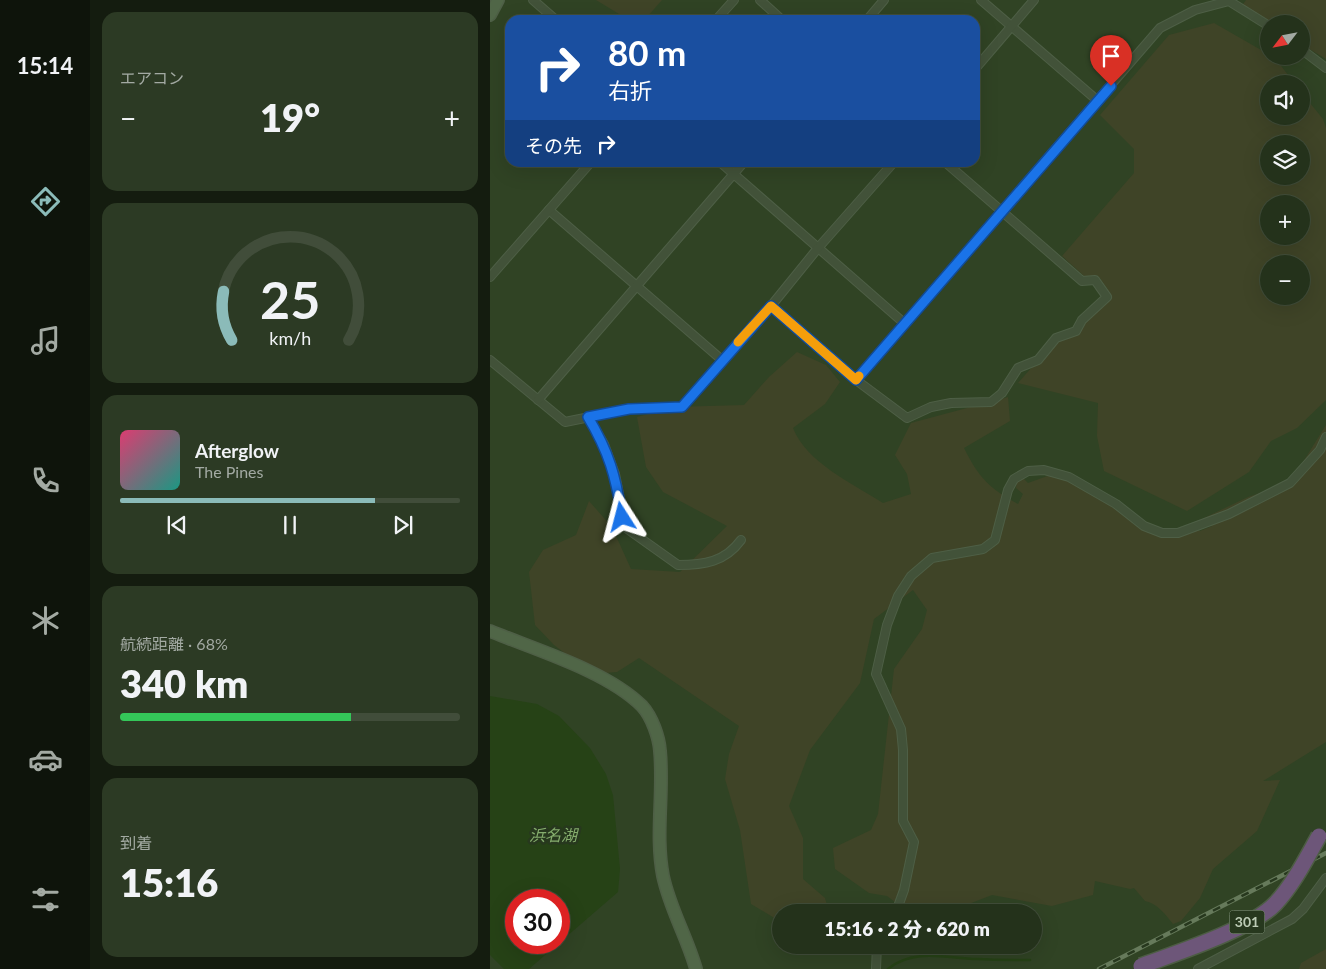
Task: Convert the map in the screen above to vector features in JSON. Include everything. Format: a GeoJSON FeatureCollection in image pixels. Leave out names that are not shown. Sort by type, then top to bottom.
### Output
{"type":"FeatureCollection","features":[{"type":"Feature","properties":{"kind":"highway","name":"301"},"geometry":{"type":"LineString","coordinates":[[1141,966],[1257,918],[1275,904],[1298,872],[1319,836]]}},
{"type":"Feature","properties":{"kind":"street"},"geometry":{"type":"LineString","coordinates":[[490,15],[498,0]]}},
{"type":"Feature","properties":{"kind":"street"},"geometry":{"type":"LineString","coordinates":[[533,0],[550,15]]}},
{"type":"Feature","properties":{"kind":"street"},"geometry":{"type":"LineString","coordinates":[[720,15],[734,0]]}},
{"type":"Feature","properties":{"kind":"street"},"geometry":{"type":"LineString","coordinates":[[760,0],[776,15]]}},
{"type":"Feature","properties":{"kind":"street"},"geometry":{"type":"LineString","coordinates":[[871,15],[884,0]]}},
{"type":"Feature","properties":{"kind":"street"},"geometry":{"type":"LineString","coordinates":[[981,0],[1098,101]]}},
{"type":"Feature","properties":{"kind":"street"},"geometry":{"type":"LineString","coordinates":[[980,63],[1034,0]]}},
{"type":"Feature","properties":{"kind":"street"},"geometry":{"type":"LineString","coordinates":[[856,380],[1160,28],[1175,18],[1229,1],[1260,20]]}},
{"type":"Feature","properties":{"kind":"street"},"geometry":{"type":"LineString","coordinates":[[1310,56],[1326,68]]}},
{"type":"Feature","properties":{"kind":"street"},"geometry":{"type":"LineString","coordinates":[[490,277],[587,167]]}},
{"type":"Feature","properties":{"kind":"street"},"geometry":{"type":"LineString","coordinates":[[725,167],[904,323]]}},
{"type":"Feature","properties":{"kind":"street"},"geometry":{"type":"LineString","coordinates":[[538,400],[740,167]]}},
{"type":"Feature","properties":{"kind":"street"},"geometry":{"type":"LineString","coordinates":[[490,360],[565,422],[629,409],[682,407],[890,167]]}},
{"type":"Feature","properties":{"kind":"street"},"geometry":{"type":"LineString","coordinates":[[771,306],[856,380],[906,418],[932,407],[951,403],[991,402],[1002,392],[1018,368],[1038,360],[1056,338],[1076,331],[1082,320],[1107,297],[1095,280],[1082,281],[951,167]]}},
{"type":"Feature","properties":{"kind":"street"},"geometry":{"type":"LineString","coordinates":[[549,210],[722,360]]}},
{"type":"Feature","properties":{"kind":"street"},"geometry":{"type":"LineString","coordinates":[[588,417],[604,444],[615,474],[622,517],[626,528],[678,565],[716,561],[732,553],[741,540]]}},
{"type":"Feature","properties":{"kind":"street"},"geometry":{"type":"LineString","coordinates":[[899,904],[904,890],[914,842],[903,820],[903,750],[901,729],[876,674],[888,625],[901,590],[911,576],[932,558],[983,549],[995,540],[1008,490],[1014,479],[1028,470],[1044,470],[1069,477],[1116,504],[1144,526],[1162,533],[1178,533],[1229,514],[1290,483],[1320,450],[1326,437]]}},
{"type":"Feature","properties":{"kind":"street"},"geometry":{"type":"LineString","coordinates":[[490,631],[605,679],[642,707],[654,726],[660,751],[660,836],[663,875],[670,902],[696,969]]}},
{"type":"Feature","properties":{"kind":"street"},"geometry":{"type":"LineString","coordinates":[[1198,969],[1292,919],[1303,909],[1326,878]]}},
{"type":"Feature","properties":{"kind":"street"},"geometry":{"type":"LineString","coordinates":[[876,969],[877,954]]}},
{"type":"Feature","properties":{"kind":"shaded area"},"geometry":{"type":"Polygon","coordinates":[[[596,0],[662,0],[649,15],[621,15],[596,0]]]}},
{"type":"Feature","properties":{"kind":"shaded area"},"geometry":{"type":"Polygon","coordinates":[[[1246,0],[1326,0],[1326,59],[1310,49],[1310,15],[1260,15],[1260,19],[1241,7],[1246,0]]]}},
{"type":"Feature","properties":{"kind":"shaded area"},"geometry":{"type":"Polygon","coordinates":[[[1214,23],[1260,49],[1260,65],[1280,65],[1288,75],[1260,75],[1260,125],[1310,125],[1310,103],[1323,119],[1326,128],[1326,400],[1297,428],[1271,441],[1249,472],[1187,511],[1104,471],[1097,436],[1098,403],[1018,383],[1054,342],[1066,338],[1112,296],[1099,277],[1084,276],[1062,256],[1134,173],[1134,149],[1100,115],[1169,35],[1214,23]]]}},
{"type":"Feature","properties":{"kind":"shaded area"},"geometry":{"type":"Polygon","coordinates":[[[797,352],[826,365],[840,382],[825,404],[793,428],[809,452],[819,462],[883,503],[911,494],[907,474],[895,455],[911,423],[1008,397],[1010,421],[964,448],[980,475],[992,487],[1018,504],[1023,494],[1016,488],[1018,473],[1028,483],[1053,474],[1092,492],[1155,534],[1193,528],[1200,531],[1212,526],[1204,518],[1248,497],[1290,483],[1326,425],[1326,742],[1263,781],[1280,780],[1257,831],[1213,869],[1200,898],[1181,921],[1173,924],[1161,910],[1145,901],[1134,888],[1130,889],[1095,881],[1093,895],[1052,906],[992,895],[969,904],[898,904],[887,896],[869,893],[835,869],[833,848],[871,830],[878,814],[894,669],[922,629],[927,610],[913,590],[874,619],[860,683],[810,750],[789,806],[803,838],[803,879],[825,898],[827,904],[772,904],[772,917],[751,904],[740,830],[725,779],[729,754],[739,726],[639,658],[617,672],[592,674],[554,645],[535,625],[529,572],[543,550],[576,535],[589,501],[612,527],[631,569],[680,572],[727,526],[663,492],[646,467],[637,417],[673,407],[744,405],[769,377],[797,352]]]}},
{"type":"Feature","properties":{"kind":"shaded area"},"geometry":{"type":"Polygon","coordinates":[[[1326,949],[1326,969],[1299,969],[1301,963],[1326,949]]]}},
{"type":"Feature","properties":{"kind":"water","name":"浜名湖"},"geometry":{"type":"Polygon","coordinates":[[[490,696],[537,704],[559,716],[590,748],[606,774],[613,795],[620,869],[618,892],[570,934],[570,889],[505,889],[505,954],[546,954],[529,969],[504,969],[490,955],[490,696]]]}},
{"type":"Feature","properties":{"kind":"waterway"},"geometry":{"type":"LineString","coordinates":[[888,969],[908,958],[919,956],[1030,960]]}},
{"type":"Feature","properties":{"kind":"railway"},"geometry":{"type":"LineString","coordinates":[[1099,969],[1326,853]]}},
{"type":"Feature","properties":{"kind":"slow traffic"},"geometry":{"type":"LineString","coordinates":[[738,342],[771,306],[856,380],[859,376]]}},
{"type":"Feature","properties":{"kind":"route"},"geometry":{"type":"LineString","coordinates":[[622,517],[615,474],[604,444],[588,417],[629,409],[682,407],[771,306],[856,380],[1111,86]]}}]}
